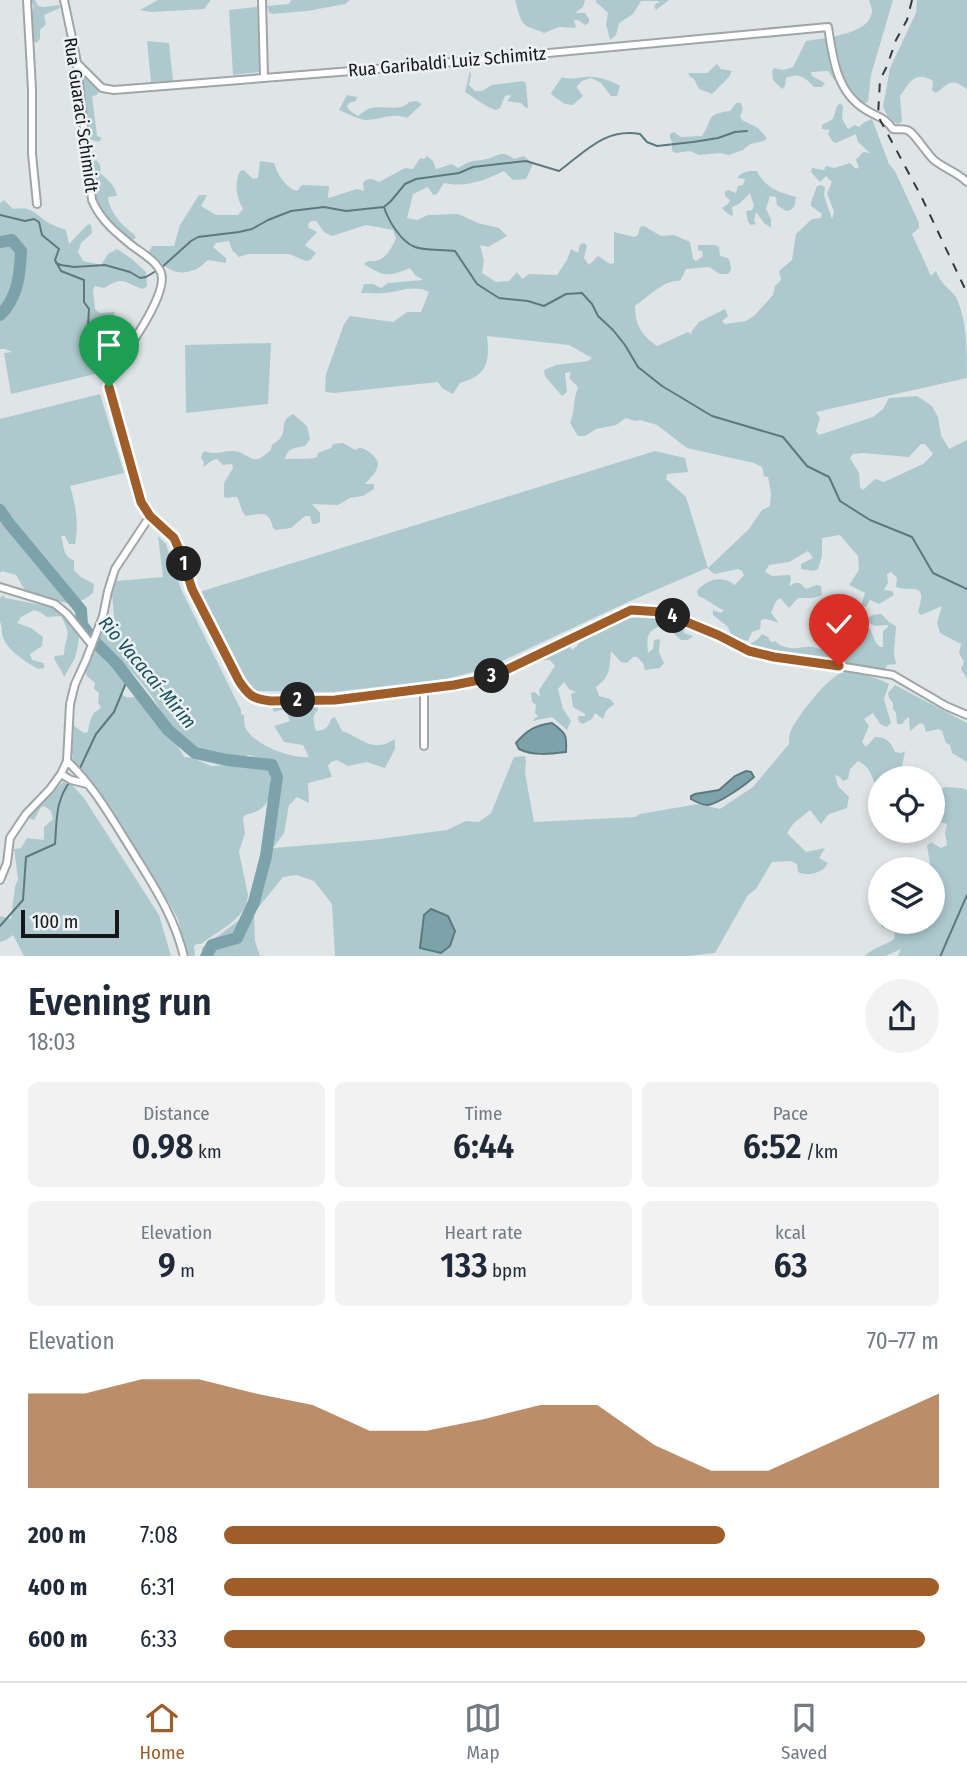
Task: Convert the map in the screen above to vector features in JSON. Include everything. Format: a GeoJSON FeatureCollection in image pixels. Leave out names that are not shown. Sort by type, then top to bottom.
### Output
{"type":"FeatureCollection","features":[{"type":"Feature","properties":{"kind":"street"},"geometry":{"type":"LineString","coordinates":[[27,0],[32,89],[32,154],[37,204]]}},
{"type":"Feature","properties":{"kind":"street","name":"Rua Guaraci Schimidt"},"geometry":{"type":"LineString","coordinates":[[64,0],[76,63],[92,200],[103,220],[156,265],[162,275],[161,291],[146,321],[109,377],[109,387],[141,502],[150,516]]}},
{"type":"Feature","properties":{"kind":"street"},"geometry":{"type":"LineString","coordinates":[[262,0],[264,77]]}},
{"type":"Feature","properties":{"kind":"street","name":"Rua Garibaldi Luiz Schimitz"},"geometry":{"type":"LineString","coordinates":[[76,63],[102,88],[114,90],[377,69],[828,27],[835,67],[846,91],[865,110],[885,119],[893,129],[911,131],[932,159],[967,181]]}},
{"type":"Feature","properties":{"kind":"street"},"geometry":{"type":"LineString","coordinates":[[0,880],[7,863],[10,838],[26,814],[50,789],[67,761],[70,704],[75,684],[103,616],[115,569],[150,516],[174,538],[192,589],[239,681],[248,695],[261,700],[335,700],[489,678],[631,610],[662,612],[749,651],[893,675],[967,715]]}},
{"type":"Feature","properties":{"kind":"street"},"geometry":{"type":"LineString","coordinates":[[0,587],[55,604],[68,614],[92,642]]}},
{"type":"Feature","properties":{"kind":"street"},"geometry":{"type":"LineString","coordinates":[[424,689],[424,746]]}},
{"type":"Feature","properties":{"kind":"street"},"geometry":{"type":"LineString","coordinates":[[67,761],[110,815],[168,909],[180,938],[184,956]]}},
{"type":"Feature","properties":{"kind":"street"},"geometry":{"type":"LineString","coordinates":[[61,774],[86,784]]}},
{"type":"Feature","properties":{"kind":"shaded area"},"geometry":{"type":"Polygon","coordinates":[[[31,0],[35,0],[38,6],[59,5],[60,8],[44,15],[46,24],[40,30],[40,39],[36,43],[33,40],[30,19],[34,7],[31,0]]]}},
{"type":"Feature","properties":{"kind":"shaded area"},"geometry":{"type":"Polygon","coordinates":[[[158,0],[211,0],[204,9],[151,12],[140,10],[158,0]]]}},
{"type":"Feature","properties":{"kind":"shaded area"},"geometry":{"type":"Polygon","coordinates":[[[291,0],[350,0],[345,4],[307,11],[269,12],[267,6],[289,4],[291,0]]]}},
{"type":"Feature","properties":{"kind":"shaded area"},"geometry":{"type":"Polygon","coordinates":[[[515,0],[585,0],[583,7],[575,13],[585,13],[589,23],[585,25],[574,20],[576,28],[559,27],[544,33],[525,25],[515,0]]]}},
{"type":"Feature","properties":{"kind":"shaded area"},"geometry":{"type":"Polygon","coordinates":[[[596,0],[669,0],[656,10],[654,6],[660,3],[658,1],[641,1],[633,14],[619,23],[616,35],[610,40],[606,24],[608,13],[596,0]]]}},
{"type":"Feature","properties":{"kind":"shaded area"},"geometry":{"type":"Polygon","coordinates":[[[869,0],[893,0],[871,75],[868,102],[850,102],[828,71],[811,72],[812,76],[825,83],[822,87],[814,87],[804,78],[790,76],[786,78],[782,89],[773,80],[774,68],[783,70],[793,67],[806,41],[845,34],[864,25],[870,19],[872,11],[869,0]]]}},
{"type":"Feature","properties":{"kind":"shaded area"},"geometry":{"type":"Polygon","coordinates":[[[917,0],[967,0],[967,89],[958,83],[951,83],[936,93],[932,90],[933,81],[917,77],[900,96],[902,122],[898,124],[890,120],[883,107],[890,68],[916,13],[917,0]]]}},
{"type":"Feature","properties":{"kind":"shaded area"},"geometry":{"type":"Polygon","coordinates":[[[257,7],[260,72],[233,75],[229,10],[257,7]]]}},
{"type":"Feature","properties":{"kind":"shaded area"},"geometry":{"type":"Polygon","coordinates":[[[147,41],[169,43],[173,81],[151,82],[147,41]]]}},
{"type":"Feature","properties":{"kind":"shaded area"},"geometry":{"type":"Polygon","coordinates":[[[717,64],[721,69],[732,71],[729,77],[712,94],[699,89],[688,73],[707,73],[717,64]]]}},
{"type":"Feature","properties":{"kind":"shaded area"},"geometry":{"type":"Polygon","coordinates":[[[470,71],[469,85],[475,91],[482,91],[492,85],[523,81],[526,83],[528,108],[521,103],[507,101],[510,95],[505,96],[500,108],[496,110],[480,102],[465,92],[470,71]]]}},
{"type":"Feature","properties":{"kind":"shaded area"},"geometry":{"type":"Polygon","coordinates":[[[84,75],[99,91],[92,96],[97,136],[102,138],[99,142],[89,139],[81,78],[84,75]]]}},
{"type":"Feature","properties":{"kind":"shaded area"},"geometry":{"type":"Polygon","coordinates":[[[562,77],[599,78],[620,86],[617,96],[611,96],[601,83],[591,78],[577,86],[583,96],[573,105],[565,104],[551,93],[562,77]]]}},
{"type":"Feature","properties":{"kind":"shaded area"},"geometry":{"type":"Polygon","coordinates":[[[347,95],[357,97],[356,101],[347,106],[358,116],[373,108],[395,108],[416,101],[422,104],[407,118],[391,116],[366,120],[339,110],[347,95]]]}},
{"type":"Feature","properties":{"kind":"shaded area"},"geometry":{"type":"Polygon","coordinates":[[[736,103],[742,105],[742,120],[758,128],[767,138],[764,141],[750,144],[729,155],[699,155],[690,151],[672,151],[670,134],[674,132],[681,137],[702,136],[713,115],[730,111],[736,103]]]}},
{"type":"Feature","properties":{"kind":"shaded area"},"geometry":{"type":"Polygon","coordinates":[[[840,103],[843,106],[842,119],[848,129],[855,125],[859,127],[872,119],[889,164],[895,171],[919,223],[919,228],[912,234],[931,276],[936,271],[960,306],[966,336],[967,378],[816,412],[820,418],[816,431],[819,435],[873,417],[883,409],[889,398],[917,396],[932,406],[938,417],[941,435],[949,449],[967,440],[967,679],[961,669],[964,662],[959,653],[961,644],[940,633],[937,623],[942,606],[921,615],[918,612],[920,592],[896,587],[897,578],[891,572],[887,574],[888,583],[884,590],[892,591],[894,595],[879,604],[870,600],[866,607],[861,606],[865,593],[849,585],[859,570],[858,556],[840,535],[822,538],[822,556],[818,569],[814,571],[801,569],[801,564],[813,558],[808,551],[789,562],[769,565],[765,572],[772,576],[790,575],[789,586],[800,583],[806,589],[821,586],[822,595],[798,598],[789,608],[780,598],[771,613],[779,623],[761,620],[760,629],[752,632],[748,641],[733,639],[728,627],[713,615],[713,610],[721,613],[724,610],[698,596],[697,591],[705,584],[720,579],[735,585],[744,575],[742,571],[738,569],[714,574],[707,568],[485,669],[446,679],[334,692],[249,691],[196,593],[655,451],[685,458],[688,472],[667,474],[666,479],[686,497],[708,568],[749,529],[762,510],[770,506],[771,493],[768,477],[764,476],[762,467],[687,448],[657,425],[626,418],[616,425],[578,436],[570,423],[578,387],[569,378],[571,372],[565,373],[567,392],[562,396],[545,376],[544,370],[592,358],[569,345],[487,336],[485,367],[476,376],[460,383],[453,394],[442,388],[438,382],[325,392],[326,374],[344,324],[350,316],[393,322],[407,312],[421,312],[429,292],[423,290],[361,293],[364,284],[381,288],[388,283],[423,280],[410,268],[386,274],[364,264],[385,256],[396,239],[393,230],[366,225],[332,236],[324,232],[316,221],[311,221],[309,228],[317,232],[305,245],[316,253],[310,260],[289,254],[248,254],[239,257],[232,250],[229,241],[216,243],[213,247],[226,258],[226,263],[208,260],[187,272],[175,271],[164,266],[149,252],[152,246],[174,246],[180,225],[199,195],[207,195],[201,206],[216,215],[238,215],[243,209],[237,190],[240,171],[244,170],[253,179],[258,178],[260,161],[274,163],[285,183],[297,191],[302,185],[329,186],[328,198],[357,189],[364,191],[363,183],[367,180],[379,182],[405,168],[413,169],[420,158],[427,156],[436,169],[452,164],[458,168],[501,154],[514,159],[524,156],[533,164],[526,179],[513,180],[504,171],[475,182],[444,183],[437,194],[433,195],[428,187],[413,194],[407,218],[417,220],[428,215],[458,214],[499,228],[507,236],[488,247],[480,245],[484,261],[482,273],[496,282],[509,281],[517,272],[522,279],[529,274],[557,275],[571,249],[578,253],[580,245],[584,243],[587,246],[584,258],[589,265],[598,256],[610,264],[614,263],[614,232],[634,237],[638,235],[640,227],[644,226],[661,236],[674,235],[690,242],[693,259],[696,261],[703,256],[698,245],[719,247],[720,256],[728,258],[730,262],[731,270],[728,274],[720,274],[709,267],[686,269],[680,281],[662,286],[635,306],[640,329],[657,346],[688,332],[692,335],[691,332],[699,322],[725,309],[728,316],[722,321],[725,324],[746,321],[755,315],[773,295],[775,286],[781,280],[779,271],[792,260],[796,234],[812,219],[821,218],[822,214],[811,206],[817,186],[825,187],[824,195],[832,219],[834,212],[827,193],[832,182],[826,176],[820,182],[811,172],[812,168],[824,170],[826,166],[834,168],[850,163],[856,169],[859,167],[856,160],[863,152],[870,153],[858,142],[856,134],[836,143],[828,134],[830,130],[822,129],[822,125],[833,119],[840,103]],[[921,444],[909,457],[853,454],[850,458],[859,473],[860,487],[863,490],[875,479],[884,482],[923,464],[933,454],[925,444],[921,444]]]}},
{"type":"Feature","properties":{"kind":"shaded area"},"geometry":{"type":"Polygon","coordinates":[[[96,160],[100,173],[116,192],[117,196],[108,197],[111,208],[134,234],[136,238],[132,240],[107,217],[97,203],[91,164],[96,160]]]}},
{"type":"Feature","properties":{"kind":"shaded area"},"geometry":{"type":"Polygon","coordinates":[[[757,171],[768,185],[796,197],[793,208],[786,211],[777,205],[776,197],[770,196],[766,209],[771,219],[771,228],[756,212],[756,224],[751,225],[748,222],[746,211],[752,210],[754,206],[750,193],[732,207],[733,216],[722,208],[730,200],[725,196],[725,192],[728,190],[736,193],[738,186],[743,185],[745,179],[737,178],[746,172],[757,171]]]}},
{"type":"Feature","properties":{"kind":"shaded area"},"geometry":{"type":"Polygon","coordinates":[[[4,200],[13,209],[29,210],[66,230],[69,244],[91,224],[92,233],[81,243],[78,252],[83,261],[101,265],[108,254],[117,249],[146,272],[147,286],[143,289],[121,281],[104,288],[95,286],[93,290],[95,309],[100,313],[114,312],[115,317],[95,329],[95,347],[104,363],[95,374],[11,394],[4,353],[12,352],[0,349],[0,203],[4,200]]]}},
{"type":"Feature","properties":{"kind":"shaded area"},"geometry":{"type":"Polygon","coordinates":[[[271,343],[268,404],[186,413],[185,345],[271,343]]]}},
{"type":"Feature","properties":{"kind":"shaded area"},"geometry":{"type":"Polygon","coordinates":[[[100,394],[124,473],[70,486],[76,515],[75,544],[69,544],[65,536],[61,536],[66,554],[74,560],[74,570],[94,584],[93,593],[70,604],[26,592],[16,575],[2,571],[0,573],[0,419],[100,394]]]}},
{"type":"Feature","properties":{"kind":"shaded area"},"geometry":{"type":"Polygon","coordinates":[[[293,414],[307,426],[310,439],[305,446],[290,451],[285,459],[314,458],[333,444],[343,443],[355,450],[362,448],[368,451],[376,458],[378,466],[365,484],[374,484],[374,489],[363,496],[350,498],[338,505],[312,504],[320,513],[320,522],[312,524],[310,516],[305,516],[291,528],[276,530],[267,515],[246,516],[237,497],[224,497],[224,483],[233,468],[232,464],[223,465],[217,459],[203,467],[201,458],[205,451],[234,451],[253,459],[261,458],[283,434],[285,422],[293,414]]]}},
{"type":"Feature","properties":{"kind":"shaded area"},"geometry":{"type":"Polygon","coordinates":[[[158,536],[166,544],[181,589],[241,714],[244,715],[245,727],[249,734],[264,745],[283,753],[309,757],[303,745],[284,742],[274,726],[290,721],[285,709],[274,712],[271,704],[316,703],[316,731],[326,728],[335,717],[342,731],[368,743],[380,745],[395,739],[395,749],[385,768],[367,762],[348,766],[337,760],[331,762],[328,766],[332,777],[308,783],[309,803],[297,797],[289,805],[284,833],[273,848],[371,840],[447,830],[466,821],[479,822],[491,813],[514,757],[525,756],[525,773],[534,822],[635,817],[698,804],[720,809],[753,787],[789,744],[793,727],[812,700],[835,676],[846,672],[865,675],[889,684],[884,699],[891,723],[887,727],[881,725],[873,713],[864,719],[869,726],[862,742],[866,747],[875,737],[879,737],[890,743],[895,752],[905,751],[902,766],[868,766],[868,770],[858,761],[850,769],[848,779],[843,781],[835,775],[838,786],[849,797],[847,808],[829,814],[821,824],[810,810],[793,824],[787,833],[806,852],[825,848],[819,858],[828,863],[826,866],[819,872],[806,874],[798,872],[797,864],[791,861],[772,862],[756,889],[748,895],[715,953],[687,956],[335,956],[332,904],[314,881],[296,875],[283,877],[254,913],[255,941],[260,956],[202,956],[202,948],[242,918],[252,899],[255,880],[263,864],[261,852],[271,814],[276,768],[272,762],[249,755],[231,759],[190,752],[164,729],[163,717],[149,692],[98,638],[114,617],[112,594],[116,581],[163,577],[158,536]]]}},
{"type":"Feature","properties":{"kind":"shaded area"},"geometry":{"type":"Polygon","coordinates":[[[3,595],[5,598],[62,611],[79,636],[75,658],[64,677],[54,658],[64,655],[67,628],[61,616],[47,617],[34,610],[21,617],[17,623],[31,628],[43,637],[42,646],[30,654],[32,660],[44,663],[44,668],[38,669],[14,653],[2,636],[0,598],[3,595]]]}},
{"type":"Feature","properties":{"kind":"shaded area"},"geometry":{"type":"Polygon","coordinates":[[[852,610],[856,610],[860,624],[847,633],[843,648],[858,641],[864,626],[870,629],[876,643],[883,647],[883,631],[888,625],[876,626],[867,622],[870,616],[881,614],[896,626],[896,664],[887,665],[885,670],[753,649],[748,645],[762,634],[771,642],[775,641],[788,648],[831,650],[839,644],[839,640],[831,626],[852,610]]]}},
{"type":"Feature","properties":{"kind":"shaded area"},"geometry":{"type":"Polygon","coordinates":[[[621,618],[670,618],[718,642],[684,629],[684,633],[693,636],[688,640],[681,640],[671,631],[673,625],[669,622],[648,635],[648,653],[653,649],[654,640],[660,639],[659,652],[664,663],[660,668],[645,670],[637,657],[627,663],[621,662],[611,651],[607,676],[596,687],[599,696],[610,699],[614,704],[606,711],[603,719],[595,713],[592,719],[583,724],[579,722],[578,716],[585,714],[573,707],[571,694],[576,692],[569,689],[564,682],[558,689],[563,709],[571,721],[567,730],[552,717],[532,721],[538,716],[531,693],[535,692],[540,697],[539,690],[555,666],[550,660],[541,660],[542,657],[570,646],[572,650],[583,636],[621,618]]]}},
{"type":"Feature","properties":{"kind":"shaded area"},"geometry":{"type":"Polygon","coordinates":[[[95,647],[126,681],[123,695],[136,697],[145,704],[150,717],[154,714],[159,719],[162,732],[177,745],[184,757],[211,766],[242,764],[269,770],[269,799],[260,809],[245,815],[243,819],[245,833],[239,852],[248,895],[246,903],[230,924],[194,946],[195,956],[186,956],[178,919],[168,901],[89,779],[73,760],[70,738],[73,725],[84,733],[88,732],[92,716],[101,707],[98,703],[99,693],[94,689],[95,683],[84,669],[95,647]]]}},
{"type":"Feature","properties":{"kind":"shaded area"},"geometry":{"type":"Polygon","coordinates":[[[895,685],[967,723],[967,762],[952,753],[942,731],[938,729],[926,732],[924,725],[920,723],[910,731],[909,717],[902,724],[897,724],[896,713],[888,693],[895,685]]]}},
{"type":"Feature","properties":{"kind":"shaded area"},"geometry":{"type":"Polygon","coordinates":[[[552,723],[565,735],[566,752],[536,754],[519,749],[516,743],[528,731],[552,723]]]}},
{"type":"Feature","properties":{"kind":"shaded area"},"geometry":{"type":"Polygon","coordinates":[[[746,771],[751,772],[754,777],[719,801],[706,805],[691,799],[695,794],[719,790],[735,776],[746,771]]]}},
{"type":"Feature","properties":{"kind":"shaded area"},"geometry":{"type":"Polygon","coordinates":[[[63,782],[73,786],[84,798],[159,915],[171,956],[24,956],[13,935],[0,942],[0,916],[11,919],[18,879],[14,849],[21,848],[27,838],[44,840],[44,827],[53,819],[51,811],[44,806],[34,820],[28,818],[63,782]]]}},
{"type":"Feature","properties":{"kind":"shaded area"},"geometry":{"type":"Polygon","coordinates":[[[945,787],[967,790],[967,956],[898,956],[901,949],[885,956],[865,956],[894,939],[895,934],[945,934],[945,857],[929,857],[927,846],[930,843],[941,848],[947,845],[945,787]]]}},
{"type":"Feature","properties":{"kind":"shaded area"},"geometry":{"type":"Polygon","coordinates":[[[431,909],[448,916],[455,931],[450,946],[441,953],[420,948],[424,915],[431,909]]]}},
{"type":"Feature","properties":{"kind":"waterway"},"geometry":{"type":"LineString","coordinates":[[161,268],[198,237],[252,229],[291,211],[324,207],[346,211],[384,207],[405,184],[416,179],[459,173],[473,167],[526,161],[559,171],[596,143],[627,133],[640,134],[647,142],[657,146],[718,138],[747,131]]}},
{"type":"Feature","properties":{"kind":"waterway"},"geometry":{"type":"LineString","coordinates":[[384,207],[400,236],[410,244],[419,248],[455,251],[477,284],[499,298],[528,301],[544,306],[566,294],[582,293],[598,316],[625,345],[638,367],[662,386],[712,416],[783,437],[807,466],[829,477],[840,501],[870,520],[912,537],[933,573],[967,589]]}},
{"type":"Feature","properties":{"kind":"waterway"},"geometry":{"type":"LineString","coordinates":[[0,215],[39,222],[42,235],[59,249],[55,260],[61,271],[84,280],[84,302],[89,309],[86,335],[99,362],[111,369]]}},
{"type":"Feature","properties":{"kind":"waterway","name":"Rio Vacacaí-Mirim"},"geometry":{"type":"LineString","coordinates":[[0,242],[12,240],[21,251],[19,277],[14,293],[0,315]]}},
{"type":"Feature","properties":{"kind":"waterway"},"geometry":{"type":"LineString","coordinates":[[56,263],[74,267],[105,265],[130,272],[140,278],[156,271]]}},
{"type":"Feature","properties":{"kind":"waterway","name":"Rio Vacacaí-Mirim"},"geometry":{"type":"LineString","coordinates":[[0,510],[81,610],[82,625],[117,664],[168,730],[195,753],[272,765],[277,777],[266,856],[254,902],[237,938],[212,945],[206,956]]}},
{"type":"Feature","properties":{"kind":"waterway"},"geometry":{"type":"LineString","coordinates":[[80,768],[96,734],[114,712],[128,678]]}},
{"type":"Feature","properties":{"kind":"waterway"},"geometry":{"type":"LineString","coordinates":[[0,926],[23,900],[26,857],[55,844],[59,803],[71,780]]}},
{"type":"Feature","properties":{"kind":"waterway"},"geometry":{"type":"LineString","coordinates":[[940,956],[967,895]]}},
{"type":"Feature","properties":{"kind":"railway"},"geometry":{"type":"LineString","coordinates":[[912,0],[907,20],[880,80],[878,116],[921,196],[967,293]]}},
{"type":"Feature","properties":{"kind":"route"},"geometry":{"type":"LineString","coordinates":[[109,387],[141,502],[150,516],[174,538],[192,589],[239,681],[248,695],[261,700],[335,700],[489,678],[631,610],[662,612],[749,651],[839,666]]}}]}
